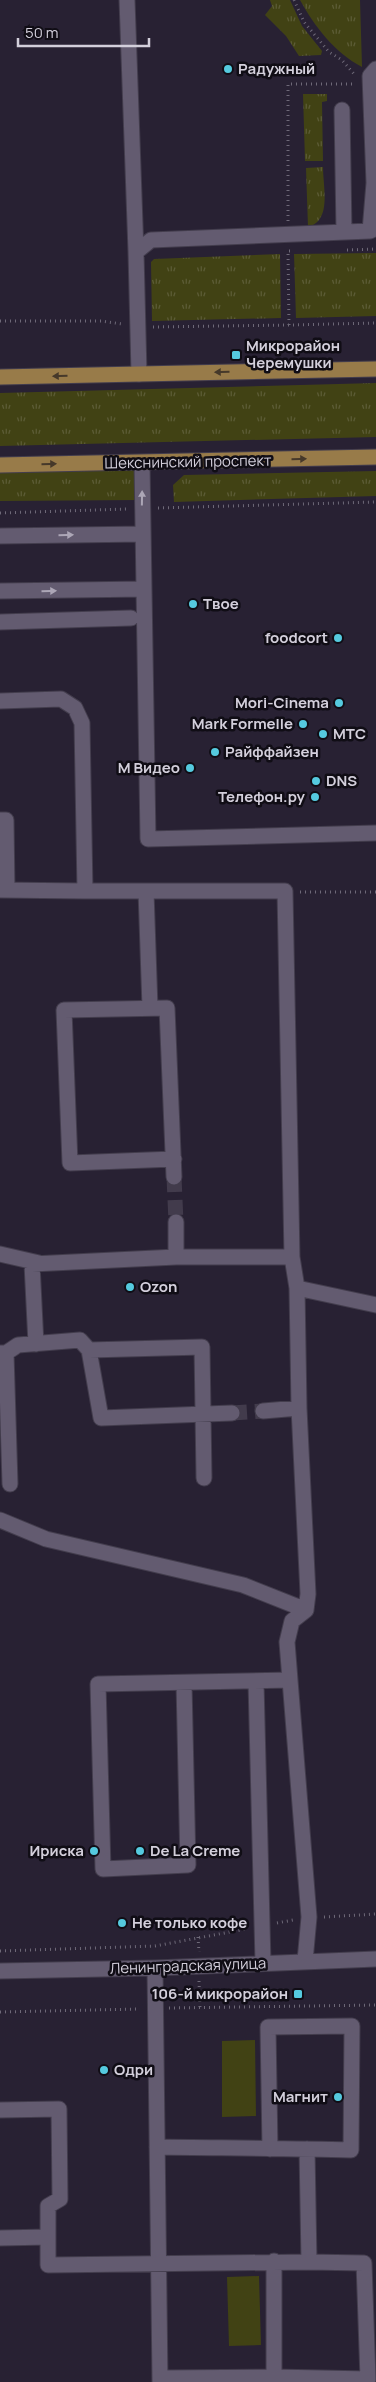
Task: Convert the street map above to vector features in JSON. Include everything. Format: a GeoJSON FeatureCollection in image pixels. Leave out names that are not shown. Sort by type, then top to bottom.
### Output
{"type":"FeatureCollection","features":[{"type":"Feature","properties":{"kind":"main road"},"geometry":{"type":"LineString","coordinates":[[0,377],[376,369]]}},
{"type":"Feature","properties":{"kind":"main road","name":"Шекснинский проспект"},"geometry":{"type":"LineString","coordinates":[[0,465],[376,458]]}},
{"type":"Feature","properties":{"kind":"street"},"geometry":{"type":"LineString","coordinates":[[127,0],[139,374]]}},
{"type":"Feature","properties":{"kind":"street"},"geometry":{"type":"LineString","coordinates":[[136,252],[151,240],[373,230],[374,183],[367,84],[370,76],[376,69]]}},
{"type":"Feature","properties":{"kind":"street"},"geometry":{"type":"LineString","coordinates":[[342,110],[344,232]]}},
{"type":"Feature","properties":{"kind":"street"},"geometry":{"type":"LineString","coordinates":[[142,463],[148,839],[376,833]]}},
{"type":"Feature","properties":{"kind":"street"},"geometry":{"type":"LineString","coordinates":[[0,536],[143,534]]}},
{"type":"Feature","properties":{"kind":"street"},"geometry":{"type":"LineString","coordinates":[[0,592],[144,589]]}},
{"type":"Feature","properties":{"kind":"street"},"geometry":{"type":"LineString","coordinates":[[0,622],[131,618]]}},
{"type":"Feature","properties":{"kind":"street"},"geometry":{"type":"LineString","coordinates":[[0,701],[62,698],[76,708],[82,723],[85,891]]}},
{"type":"Feature","properties":{"kind":"street"},"geometry":{"type":"LineString","coordinates":[[0,820],[6,820],[4,890],[284,891],[292,1257],[297,1288],[299,1408],[308,1594],[306,1610],[292,1621],[287,1642],[309,1917],[305,1961]]}},
{"type":"Feature","properties":{"kind":"street"},"geometry":{"type":"LineString","coordinates":[[146,891],[150,1008]]}},
{"type":"Feature","properties":{"kind":"street"},"geometry":{"type":"LineString","coordinates":[[174,1159],[70,1163],[64,1010],[167,1008],[174,1159],[174,1177]]}},
{"type":"Feature","properties":{"kind":"street"},"geometry":{"type":"LineString","coordinates":[[176,1222],[176,1257]]}},
{"type":"Feature","properties":{"kind":"street"},"geometry":{"type":"LineString","coordinates":[[0,1254],[39,1263]]}},
{"type":"Feature","properties":{"kind":"street"},"geometry":{"type":"LineString","coordinates":[[36,1344],[32,1264],[176,1257],[292,1257]]}},
{"type":"Feature","properties":{"kind":"street"},"geometry":{"type":"LineString","coordinates":[[297,1288],[376,1305]]}},
{"type":"Feature","properties":{"kind":"street"},"geometry":{"type":"LineString","coordinates":[[10,1484],[3,1353],[18,1345],[80,1340],[89,1350],[102,1418],[232,1413]]}},
{"type":"Feature","properties":{"kind":"street"},"geometry":{"type":"LineString","coordinates":[[89,1350],[202,1347],[204,1478]]}},
{"type":"Feature","properties":{"kind":"street"},"geometry":{"type":"LineString","coordinates":[[263,1411],[299,1408]]}},
{"type":"Feature","properties":{"kind":"street"},"geometry":{"type":"LineString","coordinates":[[0,1520],[46,1540],[243,1585],[306,1610]]}},
{"type":"Feature","properties":{"kind":"street"},"geometry":{"type":"LineString","coordinates":[[184,1683],[188,1865],[103,1869],[98,1684],[290,1680]]}},
{"type":"Feature","properties":{"kind":"street"},"geometry":{"type":"LineString","coordinates":[[256,1682],[263,1963]]}},
{"type":"Feature","properties":{"kind":"street","name":"Ленинградская улица"},"geometry":{"type":"LineString","coordinates":[[0,1971],[155,1968],[376,1959]]}},
{"type":"Feature","properties":{"kind":"street"},"geometry":{"type":"LineString","coordinates":[[0,2110],[59,2109],[60,2199],[48,2206],[48,2265],[158,2262],[274,2261],[364,2264],[368,2379],[306,2380],[274,2377],[160,2380],[158,2262],[155,1968]]}},
{"type":"Feature","properties":{"kind":"street"},"geometry":{"type":"LineString","coordinates":[[157,2147],[270,2149],[307,2149],[351,2150],[352,2026],[268,2026],[270,2149]]}},
{"type":"Feature","properties":{"kind":"street"},"geometry":{"type":"LineString","coordinates":[[307,2149],[309,2262]]}},
{"type":"Feature","properties":{"kind":"street"},"geometry":{"type":"LineString","coordinates":[[0,2238],[48,2237]]}},
{"type":"Feature","properties":{"kind":"street"},"geometry":{"type":"LineString","coordinates":[[274,2261],[274,2377]]}},
{"type":"Feature","properties":{"kind":"path"},"geometry":{"type":"LineString","coordinates":[[294,0],[304,22],[329,52],[342,60],[367,84]]}},
{"type":"Feature","properties":{"kind":"path"},"geometry":{"type":"LineString","coordinates":[[289,325],[288,84],[367,84]]}},
{"type":"Feature","properties":{"kind":"path"},"geometry":{"type":"LineString","coordinates":[[337,250],[376,249]]}},
{"type":"Feature","properties":{"kind":"path"},"geometry":{"type":"LineString","coordinates":[[288,251],[298,251]]}},
{"type":"Feature","properties":{"kind":"path"},"geometry":{"type":"LineString","coordinates":[[0,321],[101,321],[138,326],[376,323]]}},
{"type":"Feature","properties":{"kind":"path"},"geometry":{"type":"LineString","coordinates":[[0,513],[376,502]]}},
{"type":"Feature","properties":{"kind":"path"},"geometry":{"type":"LineString","coordinates":[[284,891],[376,892]]}},
{"type":"Feature","properties":{"kind":"path"},"geometry":{"type":"LineString","coordinates":[[0,1951],[155,1946],[309,1917],[376,1914]]}},
{"type":"Feature","properties":{"kind":"path"},"geometry":{"type":"LineString","coordinates":[[0,2012],[376,2005]]}},
{"type":"Feature","properties":{"kind":"green space"},"geometry":{"type":"Polygon","coordinates":[[[270,0],[290,0],[302,26],[322,51],[321,55],[299,56],[286,36],[265,15],[272,6],[270,0]]]}},
{"type":"Feature","properties":{"kind":"green space"},"geometry":{"type":"Polygon","coordinates":[[[300,0],[360,0],[362,67],[343,54],[326,38],[300,0]]]}},
{"type":"Feature","properties":{"kind":"green space"},"geometry":{"type":"Polygon","coordinates":[[[303,94],[327,94],[327,101],[322,102],[323,161],[305,161],[303,94]]]}},
{"type":"Feature","properties":{"kind":"green space"},"geometry":{"type":"Polygon","coordinates":[[[323,167],[325,193],[323,211],[316,224],[308,227],[306,168],[323,167]]]}},
{"type":"Feature","properties":{"kind":"green space"},"geometry":{"type":"Polygon","coordinates":[[[376,253],[376,316],[296,318],[294,254],[376,253]]]}},
{"type":"Feature","properties":{"kind":"green space"},"geometry":{"type":"Polygon","coordinates":[[[280,254],[281,318],[152,321],[151,262],[154,259],[280,254]]]}},
{"type":"Feature","properties":{"kind":"green space"},"geometry":{"type":"Polygon","coordinates":[[[376,383],[376,437],[0,446],[0,393],[376,383]]]}},
{"type":"Feature","properties":{"kind":"green space"},"geometry":{"type":"Polygon","coordinates":[[[0,470],[140,470],[139,500],[0,501],[0,470]]]}},
{"type":"Feature","properties":{"kind":"green space"},"geometry":{"type":"Polygon","coordinates":[[[376,471],[376,496],[174,502],[173,485],[184,475],[376,471]]]}},
{"type":"Feature","properties":{"kind":"green space"},"geometry":{"type":"Polygon","coordinates":[[[255,2040],[256,2116],[222,2117],[222,2041],[255,2040]]]}},
{"type":"Feature","properties":{"kind":"green space"},"geometry":{"type":"Polygon","coordinates":[[[259,2276],[261,2345],[229,2346],[227,2277],[259,2276]]]}},
{"type":"Feature","properties":{"kind":"tunnel"},"geometry":{"type":"LineString","coordinates":[[174,1177],[176,1222]]}},
{"type":"Feature","properties":{"kind":"tunnel"},"geometry":{"type":"LineString","coordinates":[[232,1413],[263,1411]]}},
{"type":"Feature","properties":{"kind":"place","name":"Радужный"},"geometry":{"type":"Point","coordinates":[228,69]}},
{"type":"Feature","properties":{"kind":"place","name":"Микрорайон Черемушки"},"geometry":{"type":"Point","coordinates":[236,355]}},
{"type":"Feature","properties":{"kind":"place","name":"Твое"},"geometry":{"type":"Point","coordinates":[193,604]}},
{"type":"Feature","properties":{"kind":"place","name":"foodcort"},"geometry":{"type":"Point","coordinates":[338,638]}},
{"type":"Feature","properties":{"kind":"place","name":"Mori-Cinema"},"geometry":{"type":"Point","coordinates":[339,703]}},
{"type":"Feature","properties":{"kind":"place","name":"Mark Formelle"},"geometry":{"type":"Point","coordinates":[303,724]}},
{"type":"Feature","properties":{"kind":"place","name":"МТС"},"geometry":{"type":"Point","coordinates":[323,734]}},
{"type":"Feature","properties":{"kind":"place","name":"Райффайзен"},"geometry":{"type":"Point","coordinates":[215,752]}},
{"type":"Feature","properties":{"kind":"place","name":"М Видео"},"geometry":{"type":"Point","coordinates":[190,768]}},
{"type":"Feature","properties":{"kind":"place","name":"DNS"},"geometry":{"type":"Point","coordinates":[316,781]}},
{"type":"Feature","properties":{"kind":"place","name":"Телефон.ру"},"geometry":{"type":"Point","coordinates":[315,797]}},
{"type":"Feature","properties":{"kind":"place","name":"Ozon"},"geometry":{"type":"Point","coordinates":[130,1287]}},
{"type":"Feature","properties":{"kind":"place","name":"Ириска"},"geometry":{"type":"Point","coordinates":[94,1851]}},
{"type":"Feature","properties":{"kind":"place","name":"De La Creme"},"geometry":{"type":"Point","coordinates":[140,1851]}},
{"type":"Feature","properties":{"kind":"place","name":"Не только кофе"},"geometry":{"type":"Point","coordinates":[122,1923]}},
{"type":"Feature","properties":{"kind":"place","name":"106-й микрорайон"},"geometry":{"type":"Point","coordinates":[298,1994]}},
{"type":"Feature","properties":{"kind":"place","name":"Одри"},"geometry":{"type":"Point","coordinates":[104,2070]}},
{"type":"Feature","properties":{"kind":"place","name":"Магнит"},"geometry":{"type":"Point","coordinates":[338,2097]}}]}
